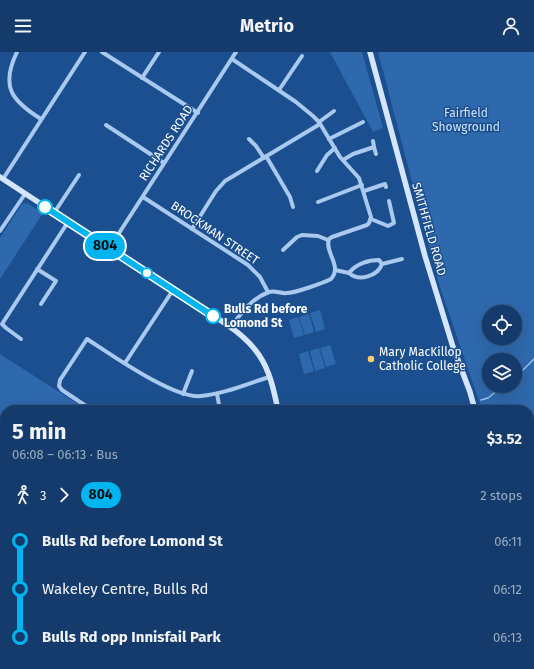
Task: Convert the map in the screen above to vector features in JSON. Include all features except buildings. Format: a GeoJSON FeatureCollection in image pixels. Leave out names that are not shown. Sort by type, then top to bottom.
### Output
{"type":"FeatureCollection","features":[{"type":"Feature","properties":{"kind":"main road","name":"SMITHFIELD ROAD"},"geometry":{"type":"LineString","coordinates":[[370,52],[425,256],[453,347],[474,405]]}},
{"type":"Feature","properties":{"kind":"main road"},"geometry":{"type":"LineString","coordinates":[[1,178],[105,246],[106,251],[113,251],[231,327],[252,345],[260,356],[269,377],[277,405]]}},
{"type":"Feature","properties":{"kind":"main road"},"geometry":{"type":"LineString","coordinates":[[105,246],[108,243],[112,244],[114,247],[113,251]]}},
{"type":"Feature","properties":{"kind":"street"},"geometry":{"type":"LineString","coordinates":[[17,52],[9,65],[7,72],[6,81],[9,92],[18,104],[41,119]]}},
{"type":"Feature","properties":{"kind":"street"},"geometry":{"type":"LineString","coordinates":[[1,178],[85,52]]}},
{"type":"Feature","properties":{"kind":"street"},"geometry":{"type":"LineString","coordinates":[[102,52],[198,113]]}},
{"type":"Feature","properties":{"kind":"street"},"geometry":{"type":"LineString","coordinates":[[142,78],[159,52]]}},
{"type":"Feature","properties":{"kind":"street","name":"RICHARDS ROAD"},"geometry":{"type":"LineString","coordinates":[[112,244],[236,52]]}},
{"type":"Feature","properties":{"kind":"street"},"geometry":{"type":"LineString","coordinates":[[279,90],[302,56]]}},
{"type":"Feature","properties":{"kind":"street"},"geometry":{"type":"LineString","coordinates":[[231,327],[246,308],[257,298],[268,292],[289,293],[329,281],[333,278],[335,270],[328,246],[328,240],[332,236],[367,225],[370,223],[371,219],[364,191],[357,175],[343,160],[320,123],[309,112],[279,90],[232,59]]}},
{"type":"Feature","properties":{"kind":"street"},"geometry":{"type":"LineString","coordinates":[[192,229],[222,184],[320,123],[334,111]]}},
{"type":"Feature","properties":{"kind":"street"},"geometry":{"type":"LineString","coordinates":[[329,139],[363,122]]}},
{"type":"Feature","properties":{"kind":"street"},"geometry":{"type":"LineString","coordinates":[[106,125],[164,163]]}},
{"type":"Feature","properties":{"kind":"street"},"geometry":{"type":"LineString","coordinates":[[249,139],[265,157],[290,196],[293,207]]}},
{"type":"Feature","properties":{"kind":"street"},"geometry":{"type":"LineString","coordinates":[[373,141],[376,154]]}},
{"type":"Feature","properties":{"kind":"street"},"geometry":{"type":"LineString","coordinates":[[343,160],[353,154],[374,147]]}},
{"type":"Feature","properties":{"kind":"street"},"geometry":{"type":"LineString","coordinates":[[317,170],[327,155],[335,148]]}},
{"type":"Feature","properties":{"kind":"street"},"geometry":{"type":"LineString","coordinates":[[54,213],[79,175]]}},
{"type":"Feature","properties":{"kind":"street"},"geometry":{"type":"LineString","coordinates":[[364,191],[385,184],[386,187]]}},
{"type":"Feature","properties":{"kind":"street"},"geometry":{"type":"LineString","coordinates":[[318,202],[362,185]]}},
{"type":"Feature","properties":{"kind":"street"},"geometry":{"type":"LineString","coordinates":[[0,231],[25,194]]}},
{"type":"Feature","properties":{"kind":"street","name":"BROCKMAN STREET"},"geometry":{"type":"LineString","coordinates":[[143,197],[251,268],[260,277],[268,292]]}},
{"type":"Feature","properties":{"kind":"street"},"geometry":{"type":"LineString","coordinates":[[371,219],[388,226],[394,223],[389,201]]}},
{"type":"Feature","properties":{"kind":"street"},"geometry":{"type":"LineString","coordinates":[[21,339],[2,324],[68,222]]}},
{"type":"Feature","properties":{"kind":"street"},"geometry":{"type":"LineString","coordinates":[[283,250],[297,237],[302,235],[318,236],[328,240]]}},
{"type":"Feature","properties":{"kind":"street"},"geometry":{"type":"LineString","coordinates":[[335,270],[349,273],[353,276],[362,277],[377,272],[382,264],[402,259]]}},
{"type":"Feature","properties":{"kind":"street"},"geometry":{"type":"LineString","coordinates":[[349,273],[357,265],[374,260],[379,260],[382,264]]}},
{"type":"Feature","properties":{"kind":"street"},"geometry":{"type":"LineString","coordinates":[[38,269],[56,281],[41,304]]}},
{"type":"Feature","properties":{"kind":"street"},"geometry":{"type":"LineString","coordinates":[[125,363],[173,290]]}},
{"type":"Feature","properties":{"kind":"street"},"geometry":{"type":"LineString","coordinates":[[84,405],[62,390],[59,386],[60,380],[87,339],[125,363],[183,394],[200,397],[217,394],[269,377]]}},
{"type":"Feature","properties":{"kind":"street"},"geometry":{"type":"LineString","coordinates":[[183,394],[192,370]]}},
{"type":"Feature","properties":{"kind":"street"},"geometry":{"type":"LineString","coordinates":[[217,394],[219,405]]}},
{"type":"Feature","properties":{"kind":"green space"},"geometry":{"type":"Polygon","coordinates":[[[330,52],[362,52],[383,128],[373,132],[330,52]]]}},
{"type":"Feature","properties":{"kind":"green space","name":"Fairfield Showground"},"geometry":{"type":"Polygon","coordinates":[[[378,52],[534,52],[534,405],[480,405],[439,284],[378,52]]]}},
{"type":"Feature","properties":{"kind":"green space"},"geometry":{"type":"Polygon","coordinates":[[[27,203],[43,213],[0,279],[0,238],[22,204],[27,203]]]}},
{"type":"Feature","properties":{"kind":"green space"},"geometry":{"type":"Polygon","coordinates":[[[320,310],[325,329],[316,332],[310,313],[320,310]]]}},
{"type":"Feature","properties":{"kind":"green space"},"geometry":{"type":"Polygon","coordinates":[[[309,314],[314,332],[305,335],[299,317],[309,314]]]}},
{"type":"Feature","properties":{"kind":"green space"},"geometry":{"type":"Polygon","coordinates":[[[298,317],[304,335],[294,338],[289,320],[298,317]]]}},
{"type":"Feature","properties":{"kind":"green space"},"geometry":{"type":"Polygon","coordinates":[[[330,345],[336,364],[326,367],[320,348],[330,345]]]}},
{"type":"Feature","properties":{"kind":"green space"},"geometry":{"type":"Polygon","coordinates":[[[319,348],[325,368],[315,371],[310,351],[319,348]]]}},
{"type":"Feature","properties":{"kind":"green space"},"geometry":{"type":"Polygon","coordinates":[[[308,351],[314,371],[304,374],[299,354],[308,351]]]}},
{"type":"Feature","properties":{"kind":"green space"},"geometry":{"type":"Polygon","coordinates":[[[0,354],[79,405],[0,405],[0,354]]]}},
{"type":"Feature","properties":{"kind":"waterway"},"geometry":{"type":"LineString","coordinates":[[522,371],[534,359]]}},
{"type":"Feature","properties":{"kind":"waterway"},"geometry":{"type":"LineString","coordinates":[[481,400],[488,398],[494,393]]}},
{"type":"Feature","properties":{"kind":"bus line","name":"804"},"geometry":{"type":"LineString","coordinates":[[45,207],[105,246],[106,251],[113,251],[213,316]]}},
{"type":"Feature","properties":{"kind":"place","name":"Bulls Rd before Lomond St"},"geometry":{"type":"Point","coordinates":[213,316]}},
{"type":"Feature","properties":{"kind":"place","name":"Mary MacKillop Catholic College"},"geometry":{"type":"Point","coordinates":[371,359]}}]}
